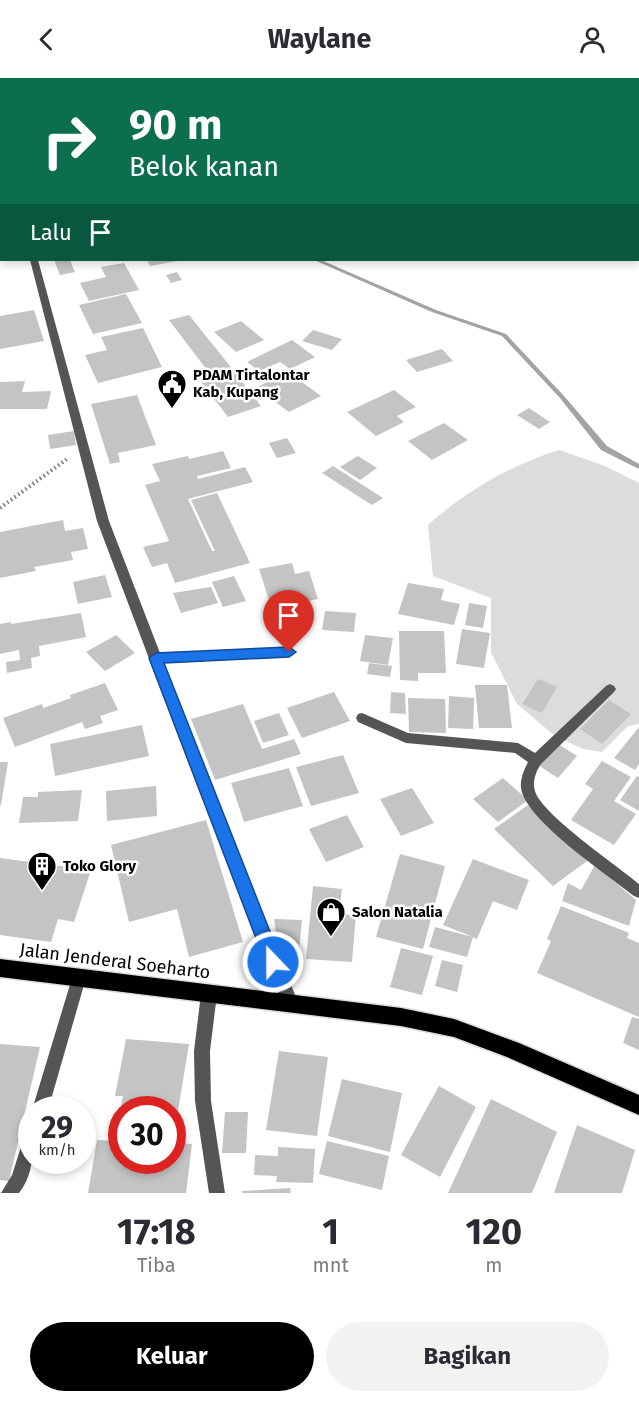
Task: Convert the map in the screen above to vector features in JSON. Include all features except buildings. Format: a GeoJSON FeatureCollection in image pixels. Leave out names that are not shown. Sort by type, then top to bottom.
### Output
{"type":"FeatureCollection","features":[{"type":"Feature","properties":{"kind":"main road","name":"Jalan Jenderal Soeharto"},"geometry":{"type":"LineString","coordinates":[[0,968],[401,1017],[454,1028],[512,1050],[639,1105]]}},
{"type":"Feature","properties":{"kind":"street"},"geometry":{"type":"LineString","coordinates":[[34,261],[103,521],[291,1005]]}},
{"type":"Feature","properties":{"kind":"street"},"geometry":{"type":"LineString","coordinates":[[156,658],[289,652]]}},
{"type":"Feature","properties":{"kind":"street"},"geometry":{"type":"LineString","coordinates":[[610,689],[536,760],[529,772],[528,792],[540,810],[639,892]]}},
{"type":"Feature","properties":{"kind":"street"},"geometry":{"type":"LineString","coordinates":[[362,718],[406,738],[518,748],[536,760]]}},
{"type":"Feature","properties":{"kind":"street"},"geometry":{"type":"LineString","coordinates":[[44,1096],[80,978]]}},
{"type":"Feature","properties":{"kind":"street"},"geometry":{"type":"LineString","coordinates":[[209,994],[202,1051],[203,1101],[217,1193]]}},
{"type":"Feature","properties":{"kind":"street"},"geometry":{"type":"LineString","coordinates":[[9,1193],[21,1174]]}},
{"type":"Feature","properties":{"kind":"path"},"geometry":{"type":"LineString","coordinates":[[0,508],[83,447]]}},
{"type":"Feature","properties":{"kind":"shaded area"},"geometry":{"type":"Polygon","coordinates":[[[559,450],[605,466],[639,483],[639,724],[628,726],[602,752],[583,749],[555,736],[517,704],[491,652],[491,598],[433,576],[428,525],[473,490],[490,480],[524,463],[559,450]]]}},
{"type":"Feature","properties":{"kind":"waterway"},"geometry":{"type":"LineString","coordinates":[[319,261],[434,311],[504,335],[562,397],[604,448],[639,467]]}},
{"type":"Feature","properties":{"kind":"place","name":"PDAM Tirtalontar Kab, Kupang"},"geometry":{"type":"Point","coordinates":[172,410]}},
{"type":"Feature","properties":{"kind":"place","name":"Toko Glory"},"geometry":{"type":"Point","coordinates":[42,892]}},
{"type":"Feature","properties":{"kind":"place","name":"Salon Natalia"},"geometry":{"type":"Point","coordinates":[331,938]}},
{"type":"Feature","properties":{"kind":"route"},"geometry":{"type":"LineString","coordinates":[[273,962],[156,658],[289,652]]}}]}
